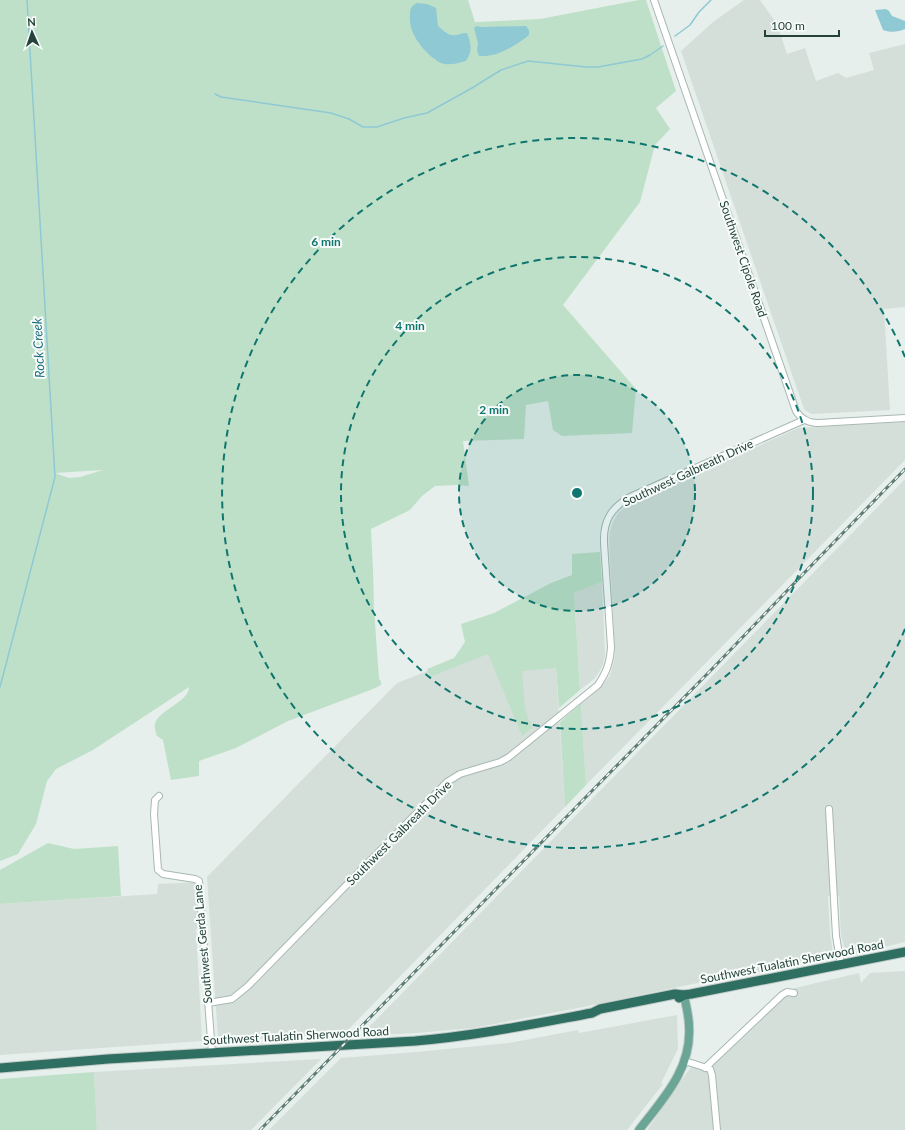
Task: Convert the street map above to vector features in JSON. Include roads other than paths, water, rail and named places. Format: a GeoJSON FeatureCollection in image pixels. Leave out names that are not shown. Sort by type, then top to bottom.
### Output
{"type":"FeatureCollection","features":[{"type":"Feature","properties":{"kind":"highway","name":"Southwest Tualatin Sherwood Road"},"geometry":{"type":"LineString","coordinates":[[0,1068],[101,1060],[450,1038],[499,1031],[592,1013],[601,1014],[676,1000],[684,996],[905,952]]}},
{"type":"Feature","properties":{"kind":"main road"},"geometry":{"type":"LineString","coordinates":[[639,1130],[671,1089],[685,1061],[690,1027],[684,996]]}},
{"type":"Feature","properties":{"kind":"street","name":"Southwest Cipole Road"},"geometry":{"type":"LineString","coordinates":[[654,0],[762,312],[791,401],[800,417],[804,420]]}},
{"type":"Feature","properties":{"kind":"street"},"geometry":{"type":"LineString","coordinates":[[804,420],[818,424],[905,418]]}},
{"type":"Feature","properties":{"kind":"street","name":"Southwest Galbreath Drive"},"geometry":{"type":"LineString","coordinates":[[208,1002],[232,999],[248,986],[447,782],[460,774],[500,762],[509,757],[598,685],[608,668],[611,647],[604,532],[608,520],[617,506],[630,497],[804,420]]}},
{"type":"Feature","properties":{"kind":"street","name":"Southwest Gerda Lane"},"geometry":{"type":"LineString","coordinates":[[159,796],[156,800],[154,814],[158,870],[163,874],[195,878],[199,881],[212,1053]]}},
{"type":"Feature","properties":{"kind":"street"},"geometry":{"type":"LineString","coordinates":[[830,810],[836,936],[841,965]]}},
{"type":"Feature","properties":{"kind":"street"},"geometry":{"type":"LineString","coordinates":[[705,1068],[782,995],[787,992],[794,993]]}},
{"type":"Feature","properties":{"kind":"street"},"geometry":{"type":"LineString","coordinates":[[685,1061],[710,1069],[712,1075],[717,1130]]}},
{"type":"Feature","properties":{"kind":"water"},"geometry":{"type":"Polygon","coordinates":[[[417,3],[427,4],[436,8],[438,26],[446,33],[453,35],[467,33],[471,47],[470,54],[466,61],[454,64],[444,64],[433,58],[424,49],[413,33],[410,21],[411,9],[413,5],[417,3]]]}},
{"type":"Feature","properties":{"kind":"water"},"geometry":{"type":"Polygon","coordinates":[[[886,9],[892,16],[905,21],[905,29],[894,32],[883,30],[875,10],[886,9]]]}},
{"type":"Feature","properties":{"kind":"water"},"geometry":{"type":"Polygon","coordinates":[[[477,26],[526,26],[529,30],[529,35],[506,50],[496,54],[479,56],[477,50],[478,43],[474,28],[477,26]]]}},
{"type":"Feature","properties":{"kind":"waterway","name":"Rock Creek"},"geometry":{"type":"LineString","coordinates":[[0,687],[55,477],[27,0]]}},
{"type":"Feature","properties":{"kind":"waterway"},"geometry":{"type":"LineString","coordinates":[[675,36],[690,25],[699,12],[711,0]]}},
{"type":"Feature","properties":{"kind":"waterway"},"geometry":{"type":"LineString","coordinates":[[215,94],[221,97],[331,113],[349,119],[363,127],[377,127],[404,118],[427,113],[501,70],[528,61],[598,67],[642,59],[663,46]]}},
{"type":"Feature","properties":{"kind":"railway"},"geometry":{"type":"LineString","coordinates":[[260,1130],[714,667],[905,469]]}}]}
